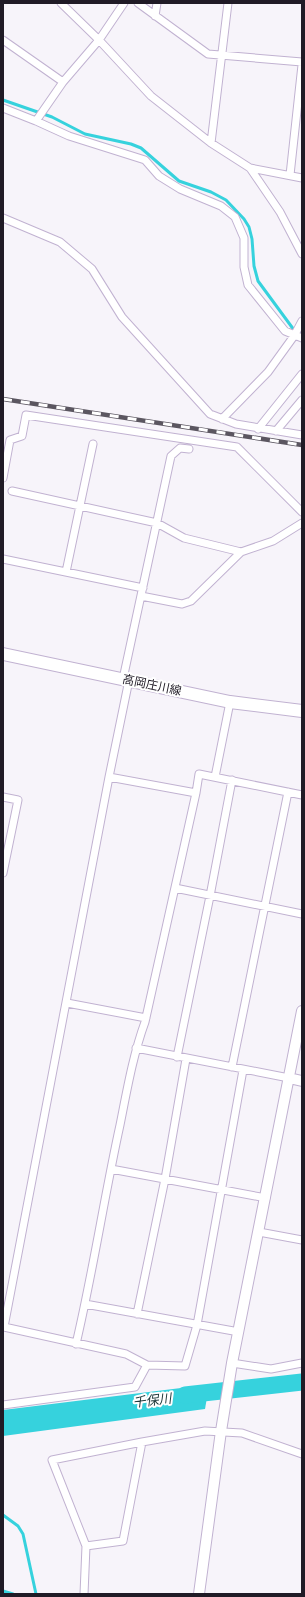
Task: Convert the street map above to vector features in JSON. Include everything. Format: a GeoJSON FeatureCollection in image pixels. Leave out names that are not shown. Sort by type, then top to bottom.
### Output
{"type":"FeatureCollection","features":[{"type":"Feature","properties":{"kind":"main road","name":"高岡庄川線"},"geometry":{"type":"LineString","coordinates":[[3,654],[230,702],[302,711]]}},
{"type":"Feature","properties":{"kind":"street"},"geometry":{"type":"LineString","coordinates":[[61,3],[99,40],[151,96],[211,143],[250,168],[302,178]]}},
{"type":"Feature","properties":{"kind":"street"},"geometry":{"type":"LineString","coordinates":[[36,121],[63,82],[99,40],[124,3]]}},
{"type":"Feature","properties":{"kind":"street"},"geometry":{"type":"LineString","coordinates":[[138,3],[208,54],[302,62]]}},
{"type":"Feature","properties":{"kind":"street"},"geometry":{"type":"LineString","coordinates":[[155,16],[157,3]]}},
{"type":"Feature","properties":{"kind":"street"},"geometry":{"type":"LineString","coordinates":[[211,143],[228,3]]}},
{"type":"Feature","properties":{"kind":"street"},"geometry":{"type":"LineString","coordinates":[[3,40],[63,82]]}},
{"type":"Feature","properties":{"kind":"street"},"geometry":{"type":"LineString","coordinates":[[290,175],[302,65]]}},
{"type":"Feature","properties":{"kind":"street"},"geometry":{"type":"LineString","coordinates":[[3,108],[69,136],[146,160],[159,176],[180,189],[221,206],[235,217],[244,238],[244,267],[248,285],[285,331],[297,336]]}},
{"type":"Feature","properties":{"kind":"street"},"geometry":{"type":"LineString","coordinates":[[250,168],[280,212],[302,254]]}},
{"type":"Feature","properties":{"kind":"street"},"geometry":{"type":"LineString","coordinates":[[3,218],[60,242],[92,269],[122,317],[210,414],[222,419],[258,428],[302,435]]}},
{"type":"Feature","properties":{"kind":"street"},"geometry":{"type":"LineString","coordinates":[[222,419],[268,372],[297,336],[302,323]]}},
{"type":"Feature","properties":{"kind":"street"},"geometry":{"type":"LineString","coordinates":[[258,428],[302,374]]}},
{"type":"Feature","properties":{"kind":"street"},"geometry":{"type":"LineString","coordinates":[[276,431],[302,400]]}},
{"type":"Feature","properties":{"kind":"street"},"geometry":{"type":"LineString","coordinates":[[3,478],[7,439],[22,436],[26,415],[237,447],[302,512]]}},
{"type":"Feature","properties":{"kind":"street"},"geometry":{"type":"LineString","coordinates":[[66,572],[93,444]]}},
{"type":"Feature","properties":{"kind":"street"},"geometry":{"type":"LineString","coordinates":[[189,450],[180,448],[171,456],[141,596],[67,1004],[4,1327],[126,1354],[147,1365],[185,1366],[197,1324],[244,1070]]}},
{"type":"Feature","properties":{"kind":"street"},"geometry":{"type":"LineString","coordinates":[[12,491],[157,523],[184,538],[241,552]]}},
{"type":"Feature","properties":{"kind":"street"},"geometry":{"type":"LineString","coordinates":[[141,596],[182,604],[190,601],[241,552],[273,541],[302,523]]}},
{"type":"Feature","properties":{"kind":"street"},"geometry":{"type":"LineString","coordinates":[[3,559],[143,588]]}},
{"type":"Feature","properties":{"kind":"street"},"geometry":{"type":"LineString","coordinates":[[215,777],[230,702]]}},
{"type":"Feature","properties":{"kind":"street"},"geometry":{"type":"LineString","coordinates":[[76,1344],[136,1048],[146,1018],[199,774],[302,795]]}},
{"type":"Feature","properties":{"kind":"street"},"geometry":{"type":"LineString","coordinates":[[109,777],[196,793]]}},
{"type":"Feature","properties":{"kind":"street"},"geometry":{"type":"LineString","coordinates":[[177,1057],[232,780]]}},
{"type":"Feature","properties":{"kind":"street"},"geometry":{"type":"LineString","coordinates":[[232,1067],[288,792]]}},
{"type":"Feature","properties":{"kind":"street"},"geometry":{"type":"LineString","coordinates":[[3,797],[18,800],[3,873]]}},
{"type":"Feature","properties":{"kind":"street"},"geometry":{"type":"LineString","coordinates":[[175,888],[302,914]]}},
{"type":"Feature","properties":{"kind":"street"},"geometry":{"type":"LineString","coordinates":[[67,1004],[146,1018]]}},
{"type":"Feature","properties":{"kind":"street"},"geometry":{"type":"LineString","coordinates":[[199,1594],[224,1410],[232,1363],[302,1011]]}},
{"type":"Feature","properties":{"kind":"street"},"geometry":{"type":"LineString","coordinates":[[136,1048],[302,1081]]}},
{"type":"Feature","properties":{"kind":"street"},"geometry":{"type":"LineString","coordinates":[[137,1314],[165,1179],[186,1059]]}},
{"type":"Feature","properties":{"kind":"street"},"geometry":{"type":"LineString","coordinates":[[111,1169],[266,1198]]}},
{"type":"Feature","properties":{"kind":"street"},"geometry":{"type":"LineString","coordinates":[[259,1232],[302,1240]]}},
{"type":"Feature","properties":{"kind":"street"},"geometry":{"type":"LineString","coordinates":[[85,1304],[239,1332]]}},
{"type":"Feature","properties":{"kind":"street"},"geometry":{"type":"LineString","coordinates":[[232,1363],[271,1369],[302,1364]]}},
{"type":"Feature","properties":{"kind":"street"},"geometry":{"type":"LineString","coordinates":[[3,1405],[135,1387],[147,1365]]}},
{"type":"Feature","properties":{"kind":"street"},"geometry":{"type":"LineString","coordinates":[[84,1594],[86,1546],[52,1460],[198,1431],[242,1433],[302,1454]]}},
{"type":"Feature","properties":{"kind":"street"},"geometry":{"type":"LineString","coordinates":[[86,1546],[123,1541],[142,1442]]}},
{"type":"Feature","properties":{"kind":"water"},"geometry":{"type":"Polygon","coordinates":[[[209,1386],[205,1409],[3,1436],[3,1410],[181,1388],[209,1386]]]}},
{"type":"Feature","properties":{"kind":"waterway"},"geometry":{"type":"LineString","coordinates":[[3,100],[52,117],[85,134],[131,144],[141,148],[179,181],[211,192],[226,200],[244,219],[249,227],[252,239],[254,266],[258,281],[294,330],[302,331]]}},
{"type":"Feature","properties":{"kind":"waterway","name":"千保川"},"geometry":{"type":"LineString","coordinates":[[185,1395],[302,1382]]}},
{"type":"Feature","properties":{"kind":"waterway"},"geometry":{"type":"LineString","coordinates":[[3,1515],[18,1526],[23,1534],[36,1594]]}},
{"type":"Feature","properties":{"kind":"waterway"},"geometry":{"type":"LineString","coordinates":[[3,1591],[13,1594]]}},
{"type":"Feature","properties":{"kind":"railway"},"geometry":{"type":"LineString","coordinates":[[3,399],[302,445]]}}]}
